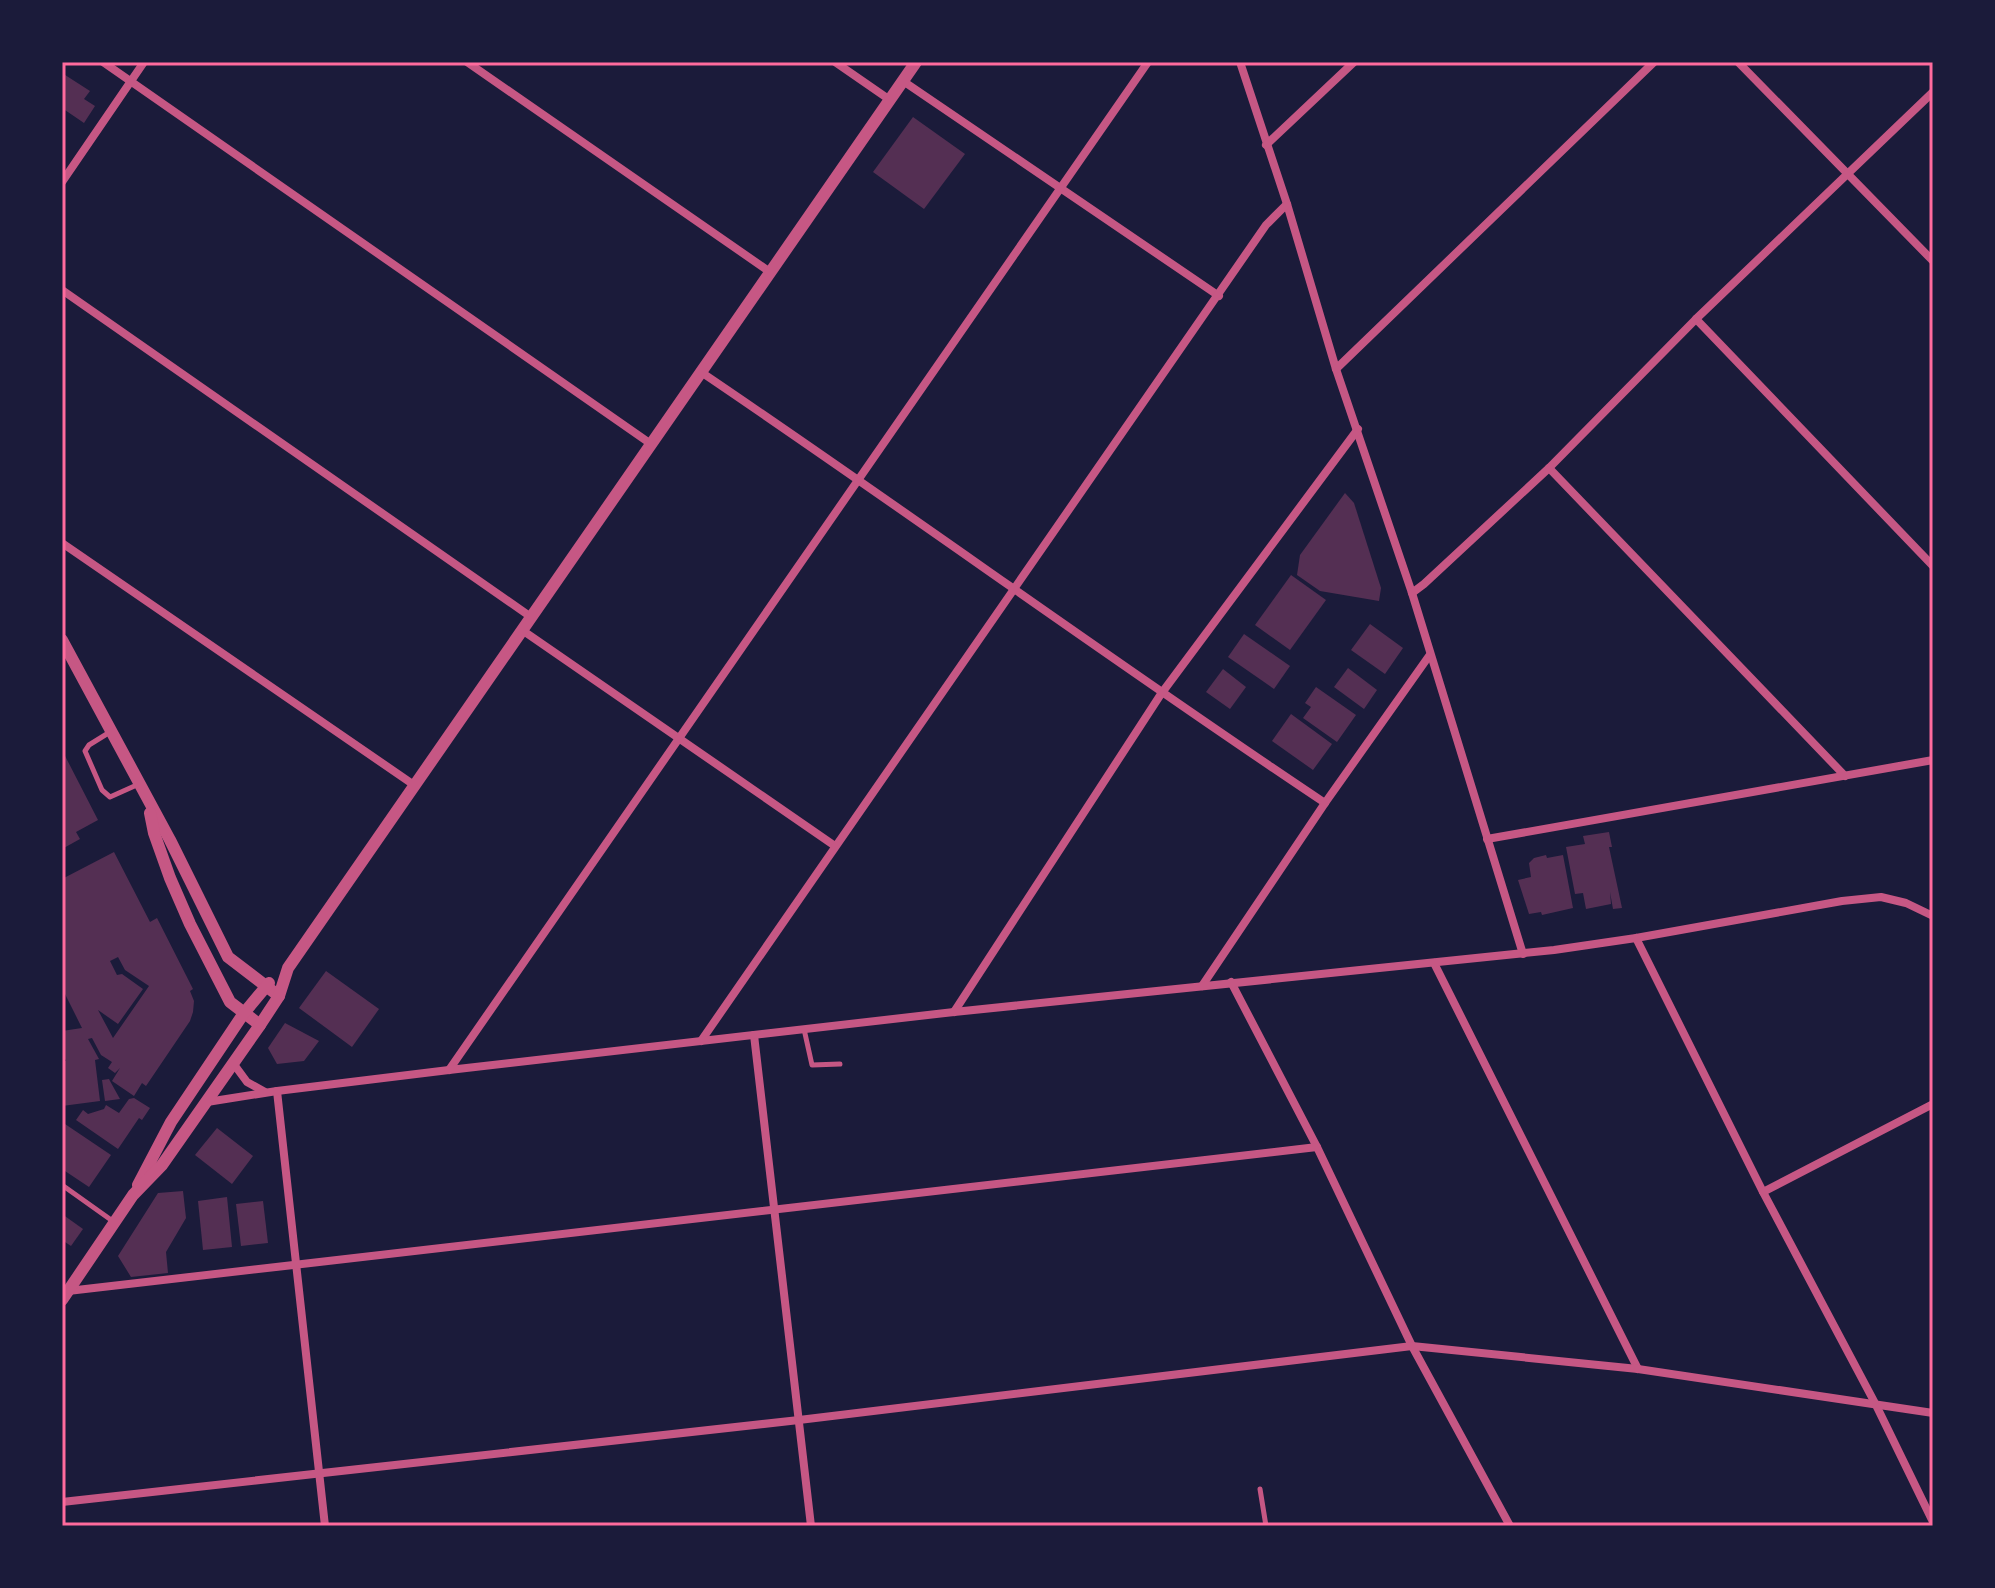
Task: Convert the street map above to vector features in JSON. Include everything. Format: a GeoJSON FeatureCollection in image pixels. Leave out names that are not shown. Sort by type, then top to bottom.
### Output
{"type":"FeatureCollection","features":[{"type":"Feature","properties":{"kind":"street"},"geometry":{"type":"LineString","coordinates":[[103,62],[651,444]]}},
{"type":"Feature","properties":{"kind":"street"},"geometry":{"type":"LineString","coordinates":[[62,182],[144,62]]}},
{"type":"Feature","properties":{"kind":"street"},"geometry":{"type":"LineString","coordinates":[[467,62],[770,272]]}},
{"type":"Feature","properties":{"kind":"street"},"geometry":{"type":"LineString","coordinates":[[835,62],[890,100]]}},
{"type":"Feature","properties":{"kind":"street"},"geometry":{"type":"LineString","coordinates":[[133,1195],[162,1165],[207,1102],[279,996],[285,973],[916,62]]}},
{"type":"Feature","properties":{"kind":"street"},"geometry":{"type":"LineString","coordinates":[[449,1070],[1148,62]]}},
{"type":"Feature","properties":{"kind":"street"},"geometry":{"type":"LineString","coordinates":[[1240,62],[1287,204],[1336,369],[1412,593],[1523,954]]}},
{"type":"Feature","properties":{"kind":"street"},"geometry":{"type":"LineString","coordinates":[[1266,145],[1354,62]]}},
{"type":"Feature","properties":{"kind":"street"},"geometry":{"type":"LineString","coordinates":[[1336,369],[1654,62]]}},
{"type":"Feature","properties":{"kind":"street"},"geometry":{"type":"LineString","coordinates":[[1738,62],[1933,261]]}},
{"type":"Feature","properties":{"kind":"street"},"geometry":{"type":"LineString","coordinates":[[903,81],[1219,296]]}},
{"type":"Feature","properties":{"kind":"street"},"geometry":{"type":"LineString","coordinates":[[1412,593],[1549,468],[1696,319],[1933,92]]}},
{"type":"Feature","properties":{"kind":"street"},"geometry":{"type":"LineString","coordinates":[[701,1041],[1013,586],[1266,225],[1287,204]]}},
{"type":"Feature","properties":{"kind":"street"},"geometry":{"type":"LineString","coordinates":[[62,290],[531,617]]}},
{"type":"Feature","properties":{"kind":"street"},"geometry":{"type":"LineString","coordinates":[[1696,319],[1933,566]]}},
{"type":"Feature","properties":{"kind":"street"},"geometry":{"type":"LineString","coordinates":[[701,372],[1013,586],[1161,694],[1325,803]]}},
{"type":"Feature","properties":{"kind":"street"},"geometry":{"type":"LineString","coordinates":[[954,1012],[1161,694],[1358,429]]}},
{"type":"Feature","properties":{"kind":"street"},"geometry":{"type":"LineString","coordinates":[[1549,468],[1845,776]]}},
{"type":"Feature","properties":{"kind":"street"},"geometry":{"type":"LineString","coordinates":[[62,543],[414,785]]}},
{"type":"Feature","properties":{"kind":"street"},"geometry":{"type":"LineString","coordinates":[[522,630],[835,846]]}},
{"type":"Feature","properties":{"kind":"street"},"geometry":{"type":"LineString","coordinates":[[62,640],[228,957],[279,996]]}},
{"type":"Feature","properties":{"kind":"street"},"geometry":{"type":"LineString","coordinates":[[1202,986],[1429,656]]}},
{"type":"Feature","properties":{"kind":"street"},"geometry":{"type":"LineString","coordinates":[[1487,839],[1933,760]]}},
{"type":"Feature","properties":{"kind":"street"},"geometry":{"type":"LineString","coordinates":[[148,802],[154,833],[190,924],[230,1002],[260,1025]]}},
{"type":"Feature","properties":{"kind":"street"},"geometry":{"type":"LineString","coordinates":[[207,1102],[266,1092],[954,1012],[1523,954],[1636,938],[1842,901],[1881,897],[1906,903],[1933,916]]}},
{"type":"Feature","properties":{"kind":"street"},"geometry":{"type":"LineString","coordinates":[[1636,938],[1933,1522]]}},
{"type":"Feature","properties":{"kind":"street"},"geometry":{"type":"LineString","coordinates":[[1434,963],[1638,1369]]}},
{"type":"Feature","properties":{"kind":"street"},"geometry":{"type":"LineString","coordinates":[[65,1296],[133,1195],[171,1122],[244,1013],[264,986],[285,973]]}},
{"type":"Feature","properties":{"kind":"street"},"geometry":{"type":"LineString","coordinates":[[1231,982],[1317,1147],[1412,1346],[1510,1526]]}},
{"type":"Feature","properties":{"kind":"street"},"geometry":{"type":"LineString","coordinates":[[754,1035],[811,1526]]}},
{"type":"Feature","properties":{"kind":"street"},"geometry":{"type":"LineString","coordinates":[[233,1063],[247,1082],[266,1092]]}},
{"type":"Feature","properties":{"kind":"street"},"geometry":{"type":"LineString","coordinates":[[277,1091],[325,1526]]}},
{"type":"Feature","properties":{"kind":"street"},"geometry":{"type":"LineString","coordinates":[[1763,1192],[1933,1104]]}},
{"type":"Feature","properties":{"kind":"street"},"geometry":{"type":"LineString","coordinates":[[65,1296],[1317,1147]]}},
{"type":"Feature","properties":{"kind":"street"},"geometry":{"type":"LineString","coordinates":[[62,1502],[799,1420],[1412,1346],[1638,1369],[1933,1413]]}},
{"type":"Feature","properties":{"kind":"lane"},"geometry":{"type":"LineString","coordinates":[[111,731],[92,742],[85,751],[102,790],[110,797],[139,784]]}},
{"type":"Feature","properties":{"kind":"lane"},"geometry":{"type":"LineString","coordinates":[[804,1029],[812,1065],[840,1064]]}},
{"type":"Feature","properties":{"kind":"lane"},"geometry":{"type":"LineString","coordinates":[[62,1185],[115,1222]]}},
{"type":"Feature","properties":{"kind":"lane"},"geometry":{"type":"LineString","coordinates":[[1260,1489],[1266,1526]]}},
{"type":"Feature","properties":{"kind":"building"},"geometry":{"type":"Polygon","coordinates":[[[62,73],[90,91],[84,99],[95,106],[84,123],[62,108],[62,73]]]}},
{"type":"Feature","properties":{"kind":"building"},"geometry":{"type":"Polygon","coordinates":[[[913,117],[965,154],[924,209],[873,172],[913,117]]]}},
{"type":"Feature","properties":{"kind":"building"},"geometry":{"type":"Polygon","coordinates":[[[1345,493],[1354,503],[1381,588],[1379,601],[1320,591],[1297,575],[1300,555],[1345,493]]]}},
{"type":"Feature","properties":{"kind":"building"},"geometry":{"type":"Polygon","coordinates":[[[1291,575],[1326,600],[1290,650],[1255,625],[1291,575]]]}},
{"type":"Feature","properties":{"kind":"building"},"geometry":{"type":"Polygon","coordinates":[[[1370,624],[1403,648],[1385,674],[1351,650],[1370,624]]]}},
{"type":"Feature","properties":{"kind":"building"},"geometry":{"type":"Polygon","coordinates":[[[1244,634],[1290,666],[1274,689],[1228,657],[1244,634]]]}},
{"type":"Feature","properties":{"kind":"building"},"geometry":{"type":"Polygon","coordinates":[[[1348,668],[1377,690],[1364,709],[1334,687],[1348,668]]]}},
{"type":"Feature","properties":{"kind":"building"},"geometry":{"type":"Polygon","coordinates":[[[1223,669],[1246,687],[1230,709],[1206,692],[1223,669]]]}},
{"type":"Feature","properties":{"kind":"building"},"geometry":{"type":"Polygon","coordinates":[[[1316,687],[1356,715],[1337,742],[1303,718],[1311,707],[1305,703],[1316,687]]]}},
{"type":"Feature","properties":{"kind":"building"},"geometry":{"type":"Polygon","coordinates":[[[1291,714],[1332,744],[1313,770],[1272,741],[1291,714]]]}},
{"type":"Feature","properties":{"kind":"building"},"geometry":{"type":"Polygon","coordinates":[[[62,750],[98,820],[76,832],[80,839],[62,849],[62,750]]]}},
{"type":"Feature","properties":{"kind":"building"},"geometry":{"type":"Polygon","coordinates":[[[1609,832],[1612,847],[1609,847],[1622,908],[1613,909],[1610,892],[1611,904],[1586,909],[1583,893],[1575,894],[1566,847],[1585,844],[1583,836],[1609,832]]]}},
{"type":"Feature","properties":{"kind":"building"},"geometry":{"type":"Polygon","coordinates":[[[114,852],[150,922],[157,918],[193,989],[190,991],[194,1001],[190,1021],[146,1086],[142,1083],[134,1096],[112,1081],[120,1068],[115,1073],[108,1068],[112,1062],[101,1055],[92,1038],[88,1039],[99,1059],[95,1060],[100,1101],[62,1106],[62,1061],[66,1061],[62,1053],[62,1031],[82,1028],[62,988],[62,879],[114,852]],[[118,957],[110,961],[117,975],[122,974],[143,989],[118,1024],[98,1010],[113,1038],[149,986],[125,970],[118,957]]]}},
{"type":"Feature","properties":{"kind":"building"},"geometry":{"type":"Polygon","coordinates":[[[1546,855],[1547,858],[1563,855],[1573,908],[1542,915],[1541,912],[1529,914],[1518,880],[1531,877],[1529,863],[1546,855]]]}},
{"type":"Feature","properties":{"kind":"building"},"geometry":{"type":"Polygon","coordinates":[[[326,971],[379,1009],[352,1047],[299,1008],[326,971]]]}},
{"type":"Feature","properties":{"kind":"building"},"geometry":{"type":"Polygon","coordinates":[[[285,1023],[319,1041],[304,1061],[277,1064],[268,1048],[285,1023]]]}},
{"type":"Feature","properties":{"kind":"building"},"geometry":{"type":"Polygon","coordinates":[[[109,1079],[120,1099],[105,1101],[102,1080],[109,1079]]]}},
{"type":"Feature","properties":{"kind":"building"},"geometry":{"type":"Polygon","coordinates":[[[134,1098],[150,1108],[142,1120],[139,1118],[118,1149],[76,1120],[83,1110],[88,1114],[104,1109],[106,1105],[119,1113],[129,1099],[134,1098]]]}},
{"type":"Feature","properties":{"kind":"building"},"geometry":{"type":"Polygon","coordinates":[[[65,1124],[111,1155],[89,1187],[62,1169],[62,1128],[65,1124]]]}},
{"type":"Feature","properties":{"kind":"building"},"geometry":{"type":"Polygon","coordinates":[[[217,1128],[253,1156],[232,1184],[195,1155],[217,1128]]]}},
{"type":"Feature","properties":{"kind":"building"},"geometry":{"type":"Polygon","coordinates":[[[183,1191],[186,1218],[166,1252],[168,1273],[131,1277],[118,1256],[158,1193],[183,1191]]]}},
{"type":"Feature","properties":{"kind":"building"},"geometry":{"type":"Polygon","coordinates":[[[227,1197],[232,1247],[203,1250],[198,1201],[227,1197]]]}},
{"type":"Feature","properties":{"kind":"building"},"geometry":{"type":"Polygon","coordinates":[[[263,1201],[268,1243],[241,1246],[236,1204],[263,1201]]]}},
{"type":"Feature","properties":{"kind":"building"},"geometry":{"type":"Polygon","coordinates":[[[62,1214],[83,1229],[71,1246],[62,1240],[62,1214]]]}}]}
